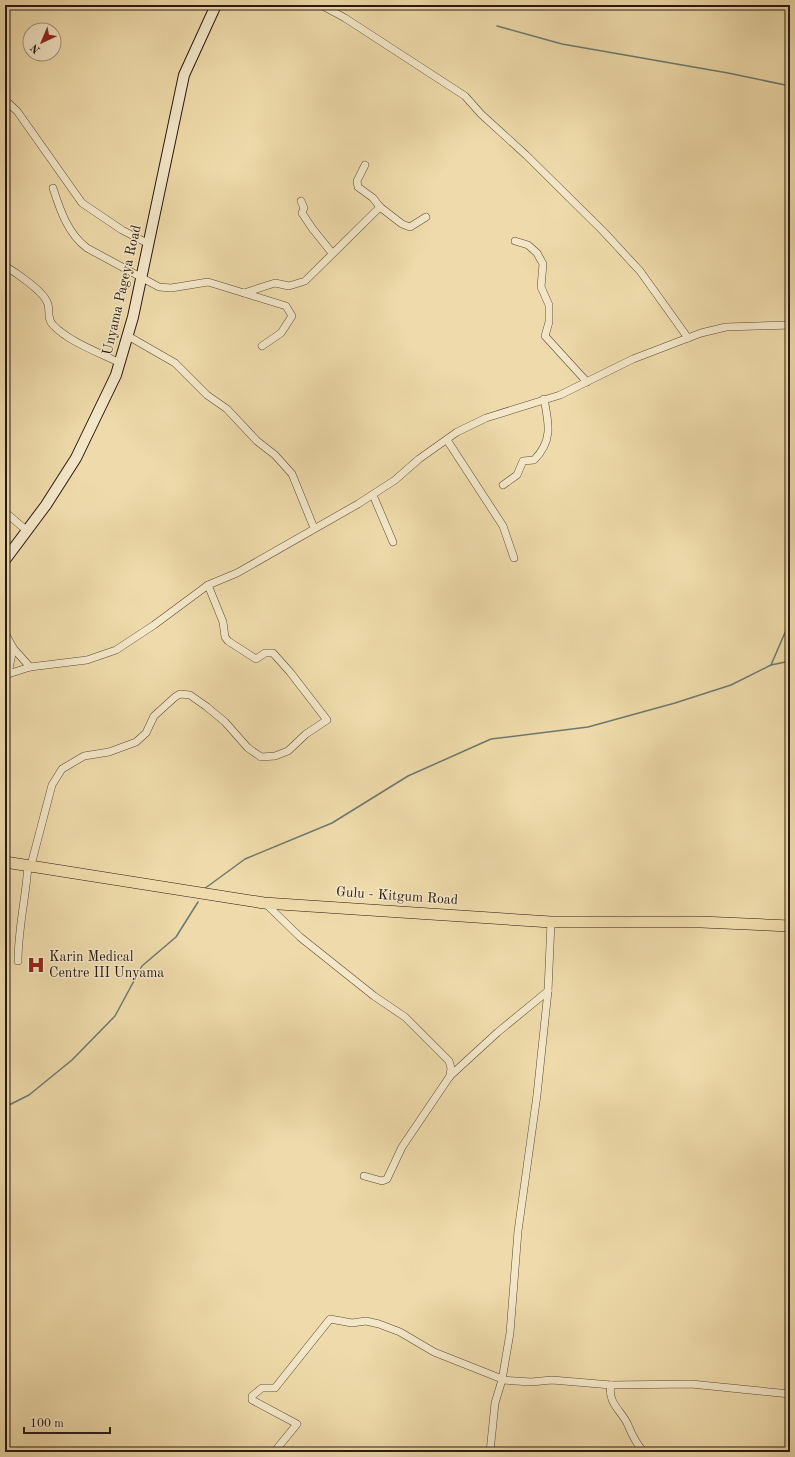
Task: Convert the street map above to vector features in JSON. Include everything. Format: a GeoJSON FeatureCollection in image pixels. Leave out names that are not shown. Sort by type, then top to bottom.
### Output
{"type":"FeatureCollection","features":[{"type":"Feature","properties":{"kind":"main road","name":"Gulu - Kitgum Road"},"geometry":{"type":"LineString","coordinates":[[5,862],[264,902],[551,922],[701,922],[790,926]]}},
{"type":"Feature","properties":{"kind":"street","name":"Unyama Pageya Road"},"geometry":{"type":"LineString","coordinates":[[5,560],[46,505],[76,458],[108,392],[120,363],[128,336],[184,76],[216,5]]}},
{"type":"Feature","properties":{"kind":"street"},"geometry":{"type":"LineString","coordinates":[[321,5],[345,18],[465,96],[481,114],[526,155],[604,231],[640,271],[688,338]]}},
{"type":"Feature","properties":{"kind":"street"},"geometry":{"type":"LineString","coordinates":[[5,100],[17,111],[82,203],[122,230],[147,243]]}},
{"type":"Feature","properties":{"kind":"street"},"geometry":{"type":"LineString","coordinates":[[365,165],[357,181],[358,186],[373,198],[380,207],[402,224],[410,227],[426,218]]}},
{"type":"Feature","properties":{"kind":"street"},"geometry":{"type":"LineString","coordinates":[[53,188],[60,212],[79,241],[87,248],[159,287],[171,288],[208,282],[286,306],[292,316],[281,333],[262,346]]}},
{"type":"Feature","properties":{"kind":"street"},"geometry":{"type":"LineString","coordinates":[[301,201],[304,208],[302,213],[312,228],[332,252]]}},
{"type":"Feature","properties":{"kind":"street"},"geometry":{"type":"LineString","coordinates":[[244,293],[275,283],[289,286],[305,281],[332,252],[380,207]]}},
{"type":"Feature","properties":{"kind":"street"},"geometry":{"type":"LineString","coordinates":[[515,241],[528,245],[537,253],[544,264],[541,287],[549,305],[549,322],[545,336],[587,382]]}},
{"type":"Feature","properties":{"kind":"street"},"geometry":{"type":"LineString","coordinates":[[5,266],[26,281],[44,297],[47,301],[50,322],[57,329],[83,345],[120,363]]}},
{"type":"Feature","properties":{"kind":"street"},"geometry":{"type":"LineString","coordinates":[[7,674],[30,667],[87,660],[116,650],[154,625],[208,585],[237,573],[373,495],[457,432],[486,418],[560,395],[633,360],[688,338],[726,327],[790,325]]}},
{"type":"Feature","properties":{"kind":"street"},"geometry":{"type":"LineString","coordinates":[[128,336],[174,363],[207,395],[226,408],[257,441],[275,455],[292,474],[314,528]]}},
{"type":"Feature","properties":{"kind":"street"},"geometry":{"type":"LineString","coordinates":[[503,485],[517,475],[523,461],[528,459],[534,460],[547,443],[548,420],[544,399]]}},
{"type":"Feature","properties":{"kind":"street"},"geometry":{"type":"LineString","coordinates":[[447,440],[503,526],[514,558]]}},
{"type":"Feature","properties":{"kind":"street"},"geometry":{"type":"LineString","coordinates":[[373,495],[393,542]]}},
{"type":"Feature","properties":{"kind":"street"},"geometry":{"type":"LineString","coordinates":[[5,512],[26,530]]}},
{"type":"Feature","properties":{"kind":"street"},"geometry":{"type":"LineString","coordinates":[[18,961],[21,914],[30,865],[52,785],[62,769],[84,756],[109,752],[136,742],[146,733],[154,716],[180,694],[190,695],[207,707],[225,722],[248,748],[261,758],[275,756],[288,751],[306,734],[327,720],[290,672],[273,653],[265,653],[256,659],[228,641],[208,585]]}},
{"type":"Feature","properties":{"kind":"street"},"geometry":{"type":"LineString","coordinates":[[5,633],[14,648],[30,667]]}},
{"type":"Feature","properties":{"kind":"street"},"geometry":{"type":"LineString","coordinates":[[7,674],[14,648]]}},
{"type":"Feature","properties":{"kind":"street"},"geometry":{"type":"LineString","coordinates":[[264,902],[300,937],[413,1024],[449,1061],[451,1068],[450,1076]]}},
{"type":"Feature","properties":{"kind":"street"},"geometry":{"type":"LineString","coordinates":[[490,1452],[495,1403],[502,1379],[510,1333],[518,1231],[537,1095],[548,991],[551,922]]}},
{"type":"Feature","properties":{"kind":"street"},"geometry":{"type":"LineString","coordinates":[[364,1176],[382,1180],[387,1179],[402,1147],[450,1076],[498,1032],[548,991]]}},
{"type":"Feature","properties":{"kind":"street"},"geometry":{"type":"LineString","coordinates":[[275,1451],[297,1424],[252,1400],[252,1396],[262,1388],[275,1388],[330,1319],[352,1324],[366,1322],[379,1324],[400,1332],[434,1352],[502,1379],[522,1382],[552,1380],[611,1385],[691,1384],[790,1394]]}},
{"type":"Feature","properties":{"kind":"street"},"geometry":{"type":"LineString","coordinates":[[611,1385],[611,1397],[628,1425],[629,1432],[644,1452]]}},
{"type":"Feature","properties":{"kind":"waterway"},"geometry":{"type":"LineString","coordinates":[[497,26],[562,44],[728,73],[790,86]]}},
{"type":"Feature","properties":{"kind":"waterway"},"geometry":{"type":"LineString","coordinates":[[204,889],[245,859],[332,823],[408,776],[491,739],[588,727],[675,703],[731,685],[771,665],[790,621]]}},
{"type":"Feature","properties":{"kind":"waterway"},"geometry":{"type":"LineString","coordinates":[[771,665],[790,661]]}},
{"type":"Feature","properties":{"kind":"waterway"},"geometry":{"type":"LineString","coordinates":[[5,1107],[29,1095],[72,1060],[115,1016],[142,966],[176,937],[198,902]]}},
{"type":"Feature","properties":{"kind":"place","name":"Karin Medical Centre III Unyama"},"geometry":{"type":"Point","coordinates":[36,965]}}]}
